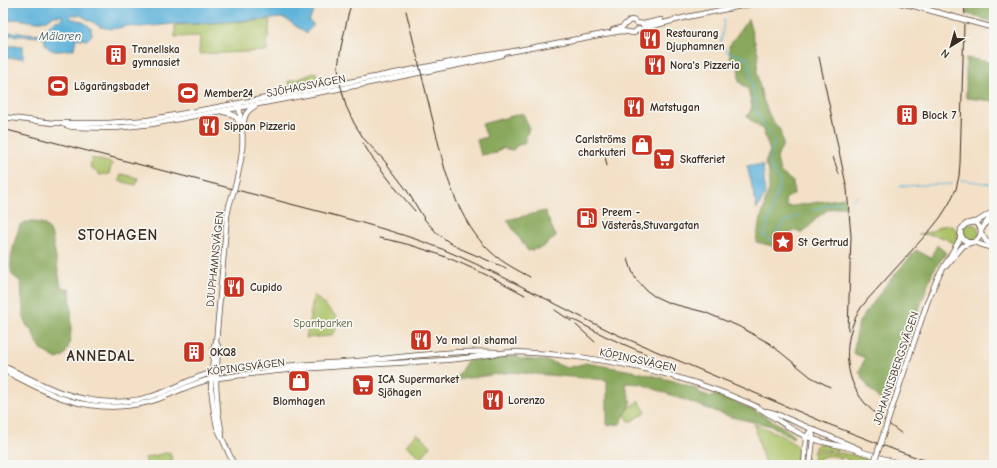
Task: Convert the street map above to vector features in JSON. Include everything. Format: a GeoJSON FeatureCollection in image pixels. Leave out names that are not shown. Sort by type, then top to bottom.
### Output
{"type":"FeatureCollection","features":[{"type":"Feature","properties":{"kind":"main road","name":"SJÖHAGSVÄGEN"},"geometry":{"type":"LineString","coordinates":[[57,123],[72,127],[109,128],[152,124],[214,112],[239,105],[259,104],[334,84],[358,83],[477,57],[604,34],[622,32],[634,33],[638,30],[687,16],[756,3]]}},
{"type":"Feature","properties":{"kind":"main road"},"geometry":{"type":"LineString","coordinates":[[900,3],[994,28]]}},
{"type":"Feature","properties":{"kind":"main road","name":"SJÖHAGSVÄGEN"},"geometry":{"type":"LineString","coordinates":[[604,34],[621,28],[631,20],[643,24],[687,16]]}},
{"type":"Feature","properties":{"kind":"main road"},"geometry":{"type":"LineString","coordinates":[[637,23],[638,30]]}},
{"type":"Feature","properties":{"kind":"main road"},"geometry":{"type":"LineString","coordinates":[[626,24],[628,32]]}},
{"type":"Feature","properties":{"kind":"main road","name":"SJÖHAGSVÄGEN"},"geometry":{"type":"LineString","coordinates":[[3,116],[57,123],[108,123],[139,121],[241,105],[267,99],[272,96],[294,95]]}},
{"type":"Feature","properties":{"kind":"main road"},"geometry":{"type":"LineString","coordinates":[[242,132],[245,115],[248,110],[259,104]]}},
{"type":"Feature","properties":{"kind":"main road","name":"DJUPHAMNSVÄGEN"},"geometry":{"type":"LineString","coordinates":[[214,376],[214,345],[216,343],[227,220],[229,206],[240,166],[242,132],[239,105]]}},
{"type":"Feature","properties":{"kind":"main road"},"geometry":{"type":"LineString","coordinates":[[214,112],[229,113],[235,116],[239,121],[242,132]]}},
{"type":"Feature","properties":{"kind":"main road"},"geometry":{"type":"LineString","coordinates":[[127,127],[139,121],[143,122],[162,119],[173,120]]}},
{"type":"Feature","properties":{"kind":"main road"},"geometry":{"type":"LineString","coordinates":[[994,212],[973,222],[967,223],[961,228],[961,234],[966,241],[994,247]]}},
{"type":"Feature","properties":{"kind":"main road"},"geometry":{"type":"LineString","coordinates":[[973,242],[978,239],[985,224],[994,212]]}},
{"type":"Feature","properties":{"kind":"main road"},"geometry":{"type":"LineString","coordinates":[[973,222],[978,226],[986,241],[994,247]]}},
{"type":"Feature","properties":{"kind":"main road","name":"JOHANNISBERGSVÄGEN"},"geometry":{"type":"LineString","coordinates":[[873,464],[928,300],[948,258],[958,243],[961,234]]}},
{"type":"Feature","properties":{"kind":"main road","name":"JOHANNISBERGSVÄGEN"},"geometry":{"type":"LineString","coordinates":[[938,277],[963,246],[973,242]]}},
{"type":"Feature","properties":{"kind":"main road","name":"DJUPHAMNSVÄGEN"},"geometry":{"type":"LineString","coordinates":[[214,376],[218,346],[216,343]]}},
{"type":"Feature","properties":{"kind":"main road","name":"KÖPINGSVÄGEN"},"geometry":{"type":"LineString","coordinates":[[214,376],[224,371],[243,369],[359,361],[438,353],[486,351],[502,353]]}},
{"type":"Feature","properties":{"kind":"main road","name":"KÖPINGSVÄGEN"},"geometry":{"type":"LineString","coordinates":[[3,366],[52,389],[69,395],[85,399],[111,402],[147,398],[201,376],[225,377],[284,370],[448,360],[515,352],[595,359],[664,373],[691,382],[729,395],[764,411],[806,437],[873,454]]}},
{"type":"Feature","properties":{"kind":"main road"},"geometry":{"type":"LineString","coordinates":[[217,360],[224,371]]}},
{"type":"Feature","properties":{"kind":"main road"},"geometry":{"type":"LineString","coordinates":[[3,370],[73,403],[90,406],[114,406],[143,403],[166,396],[189,386],[192,383],[218,374],[238,372],[243,369]]}},
{"type":"Feature","properties":{"kind":"main road"},"geometry":{"type":"LineString","coordinates":[[214,376],[222,435]]}},
{"type":"Feature","properties":{"kind":"main road"},"geometry":{"type":"LineString","coordinates":[[214,376],[211,388],[217,427],[222,435],[234,465]]}},
{"type":"Feature","properties":{"kind":"main road"},"geometry":{"type":"LineString","coordinates":[[216,391],[219,382],[225,377]]}},
{"type":"Feature","properties":{"kind":"main road","name":"KÖPINGSVÄGEN"},"geometry":{"type":"LineString","coordinates":[[764,411],[774,413],[873,454],[904,465]]}},
{"type":"Feature","properties":{"kind":"main road"},"geometry":{"type":"LineString","coordinates":[[812,429],[813,439],[810,465],[804,465],[806,437],[812,429]]}},
{"type":"Feature","properties":{"kind":"main road"},"geometry":{"type":"LineString","coordinates":[[793,430],[801,437],[805,446]]}},
{"type":"Feature","properties":{"kind":"main road"},"geometry":{"type":"LineString","coordinates":[[812,448],[821,442]]}},
{"type":"Feature","properties":{"kind":"green space"},"geometry":{"type":"Polygon","coordinates":[[[972,3],[994,3],[994,22],[967,14],[969,5],[972,3]]]}},
{"type":"Feature","properties":{"kind":"green space"},"geometry":{"type":"Polygon","coordinates":[[[748,19],[758,53],[757,72],[762,97],[771,119],[780,130],[783,144],[777,158],[780,172],[793,182],[794,194],[785,199],[787,207],[844,198],[846,206],[829,209],[818,217],[803,233],[796,230],[773,246],[756,242],[759,224],[769,190],[769,174],[765,163],[770,151],[763,130],[747,117],[752,107],[748,89],[739,82],[738,64],[730,57],[729,46],[748,19]]]}},
{"type":"Feature","properties":{"kind":"green space"},"geometry":{"type":"Polygon","coordinates":[[[270,20],[267,51],[199,54],[200,36],[175,37],[175,25],[270,20]]]}},
{"type":"Feature","properties":{"kind":"green space"},"geometry":{"type":"Polygon","coordinates":[[[966,58],[994,63],[994,101],[966,98],[966,58]]]}},
{"type":"Feature","properties":{"kind":"green space"},"geometry":{"type":"Polygon","coordinates":[[[316,72],[318,82],[291,89],[288,81],[299,79],[316,72]]]}},
{"type":"Feature","properties":{"kind":"green space"},"geometry":{"type":"Polygon","coordinates":[[[523,113],[529,128],[524,144],[518,145],[513,150],[501,148],[497,153],[481,155],[477,140],[487,137],[482,124],[523,113]]]}},
{"type":"Feature","properties":{"kind":"green space"},"geometry":{"type":"Polygon","coordinates":[[[92,158],[112,163],[109,174],[100,175],[90,167],[92,158]]]}},
{"type":"Feature","properties":{"kind":"green space"},"geometry":{"type":"Polygon","coordinates":[[[121,174],[138,178],[136,185],[119,181],[121,174]]]}},
{"type":"Feature","properties":{"kind":"green space"},"geometry":{"type":"Polygon","coordinates":[[[545,211],[556,237],[541,248],[528,251],[507,220],[545,211]]]}},
{"type":"Feature","properties":{"kind":"green space"},"geometry":{"type":"Polygon","coordinates":[[[25,222],[38,222],[48,227],[52,236],[61,287],[70,289],[70,341],[65,354],[57,359],[43,351],[35,339],[32,330],[27,326],[23,315],[21,282],[12,275],[11,263],[16,237],[20,225],[25,222]]]}},
{"type":"Feature","properties":{"kind":"green space"},"geometry":{"type":"Polygon","coordinates":[[[971,224],[978,229],[979,232],[974,239],[971,240],[964,235],[963,232],[968,225],[971,224]]]}},
{"type":"Feature","properties":{"kind":"green space"},"geometry":{"type":"Polygon","coordinates":[[[941,226],[952,226],[958,232],[958,238],[955,244],[937,236],[918,234],[930,232],[941,226]]]}},
{"type":"Feature","properties":{"kind":"green space"},"geometry":{"type":"Polygon","coordinates":[[[937,245],[946,253],[933,271],[884,404],[869,388],[859,372],[865,358],[853,353],[859,322],[886,285],[916,250],[931,258],[937,245]]]}},
{"type":"Feature","properties":{"kind":"green space","name":"Spantparken"},"geometry":{"type":"Polygon","coordinates":[[[314,295],[341,321],[331,336],[306,338],[314,295]]]}},
{"type":"Feature","properties":{"kind":"green space"},"geometry":{"type":"Polygon","coordinates":[[[516,356],[521,359],[549,361],[567,368],[586,363],[638,372],[674,381],[697,389],[700,393],[712,397],[716,395],[747,407],[775,422],[794,435],[793,438],[772,426],[731,417],[641,384],[625,383],[631,402],[620,424],[607,425],[607,380],[512,372],[455,380],[467,361],[516,356]]]}},
{"type":"Feature","properties":{"kind":"green space"},"geometry":{"type":"Polygon","coordinates":[[[639,401],[646,412],[630,422],[622,411],[639,401]]]}},
{"type":"Feature","properties":{"kind":"green space"},"geometry":{"type":"Polygon","coordinates":[[[754,424],[777,433],[799,447],[799,459],[796,465],[765,465],[754,424]]]}},
{"type":"Feature","properties":{"kind":"green space"},"geometry":{"type":"Polygon","coordinates":[[[417,433],[431,446],[421,458],[406,445],[417,433]]]}},
{"type":"Feature","properties":{"kind":"green space"},"geometry":{"type":"Polygon","coordinates":[[[818,444],[826,444],[839,448],[837,451],[820,450],[814,448],[818,444]]]}},
{"type":"Feature","properties":{"kind":"green space"},"geometry":{"type":"Polygon","coordinates":[[[814,450],[819,452],[843,453],[871,460],[869,465],[851,465],[849,464],[850,462],[847,461],[848,459],[842,457],[840,461],[842,463],[839,462],[840,458],[835,456],[825,456],[820,458],[817,462],[813,461],[814,450]]]}},
{"type":"Feature","properties":{"kind":"green space"},"geometry":{"type":"Polygon","coordinates":[[[170,452],[173,464],[183,462],[184,465],[147,465],[145,458],[170,452]]]}},
{"type":"Feature","properties":{"kind":"water","name":"Mälaren"},"geometry":{"type":"Polygon","coordinates":[[[3,3],[318,3],[309,21],[314,25],[306,33],[284,18],[140,27],[128,26],[112,29],[101,27],[80,15],[71,15],[70,18],[82,22],[91,28],[92,35],[87,40],[76,38],[74,49],[54,51],[47,47],[44,37],[3,35],[3,32],[44,34],[51,24],[63,19],[62,16],[53,16],[47,20],[34,22],[18,19],[3,22],[3,3]]]}},
{"type":"Feature","properties":{"kind":"water"},"geometry":{"type":"Polygon","coordinates":[[[5,46],[23,46],[23,58],[5,58],[5,46]]]}},
{"type":"Feature","properties":{"kind":"water"},"geometry":{"type":"Polygon","coordinates":[[[747,165],[763,165],[765,195],[757,209],[747,165]]]}},
{"type":"Feature","properties":{"kind":"waterway"},"geometry":{"type":"LineString","coordinates":[[724,20],[721,42],[727,52],[748,58],[757,114],[774,140],[769,163],[780,183],[764,236],[770,241],[783,223],[800,215]]}},
{"type":"Feature","properties":{"kind":"waterway"},"geometry":{"type":"LineString","coordinates":[[962,180],[991,184]]}},
{"type":"Feature","properties":{"kind":"waterway"},"geometry":{"type":"LineString","coordinates":[[900,186],[952,184]]}},
{"type":"Feature","properties":{"kind":"waterway"},"geometry":{"type":"LineString","coordinates":[[852,200],[858,196]]}},
{"type":"Feature","properties":{"kind":"waterway"},"geometry":{"type":"LineString","coordinates":[[812,210],[842,202]]}},
{"type":"Feature","properties":{"kind":"railway"},"geometry":{"type":"LineString","coordinates":[[352,3],[341,47],[338,67],[340,83],[346,106],[354,123],[364,139],[383,159],[406,189],[425,220],[437,233],[461,249],[506,268]]}},
{"type":"Feature","properties":{"kind":"railway"},"geometry":{"type":"LineString","coordinates":[[964,3],[965,14]]}},
{"type":"Feature","properties":{"kind":"railway"},"geometry":{"type":"LineString","coordinates":[[406,11],[444,166],[456,201],[468,223],[482,243],[500,260],[530,277]]}},
{"type":"Feature","properties":{"kind":"railway"},"geometry":{"type":"LineString","coordinates":[[902,434],[872,411],[857,392],[849,370],[848,346],[854,322],[861,308],[940,218],[956,189],[960,164],[964,24]]}},
{"type":"Feature","properties":{"kind":"railway"},"geometry":{"type":"LineString","coordinates":[[819,57],[847,189],[851,236],[848,330]]}},
{"type":"Feature","properties":{"kind":"railway"},"geometry":{"type":"LineString","coordinates":[[3,129],[352,220],[431,245],[497,274],[618,335],[828,424],[939,465]]}},
{"type":"Feature","properties":{"kind":"railway"},"geometry":{"type":"LineString","coordinates":[[363,143],[371,156],[415,211]]}},
{"type":"Feature","properties":{"kind":"railway"},"geometry":{"type":"LineString","coordinates":[[604,151],[607,166]]}},
{"type":"Feature","properties":{"kind":"railway"},"geometry":{"type":"LineString","coordinates":[[833,157],[839,174]]}},
{"type":"Feature","properties":{"kind":"railway"},"geometry":{"type":"LineString","coordinates":[[379,238],[417,247],[454,260],[525,295]]}},
{"type":"Feature","properties":{"kind":"railway"},"geometry":{"type":"LineString","coordinates":[[628,259],[636,279],[654,296],[669,303],[704,312],[738,326],[769,343],[811,377],[830,387]]}},
{"type":"Feature","properties":{"kind":"railway"},"geometry":{"type":"LineString","coordinates":[[555,310],[571,321]]}},
{"type":"Feature","properties":{"kind":"railway"},"geometry":{"type":"LineString","coordinates":[[568,317],[605,336],[646,354]]}},
{"type":"Feature","properties":{"kind":"railway"},"geometry":{"type":"LineString","coordinates":[[576,325],[595,342]]}},
{"type":"Feature","properties":{"kind":"place","name":"Restaurang Djuphamnen"},"geometry":{"type":"Point","coordinates":[650,39]}},
{"type":"Feature","properties":{"kind":"place","name":"Tranellska gymnasiet"},"geometry":{"type":"Point","coordinates":[116,55]}},
{"type":"Feature","properties":{"kind":"place","name":"Nora's Pizzeria"},"geometry":{"type":"Point","coordinates":[655,65]}},
{"type":"Feature","properties":{"kind":"place","name":"Lögarängsbadet"},"geometry":{"type":"Point","coordinates":[58,86]}},
{"type":"Feature","properties":{"kind":"place","name":"Member24"},"geometry":{"type":"Point","coordinates":[188,93]}},
{"type":"Feature","properties":{"kind":"place","name":"Matstugan"},"geometry":{"type":"Point","coordinates":[634,107]}},
{"type":"Feature","properties":{"kind":"place","name":"Block 7"},"geometry":{"type":"Point","coordinates":[907,115]}},
{"type":"Feature","properties":{"kind":"place","name":"Sippan Pizzeria"},"geometry":{"type":"Point","coordinates":[209,126]}},
{"type":"Feature","properties":{"kind":"place","name":"Carlströms charkuteri"},"geometry":{"type":"Point","coordinates":[642,145]}},
{"type":"Feature","properties":{"kind":"place","name":"Skafferiet"},"geometry":{"type":"Point","coordinates":[664,159]}},
{"type":"Feature","properties":{"kind":"place","name":"Preem - Västerås,Stuvargatan"},"geometry":{"type":"Point","coordinates":[587,218]}},
{"type":"Feature","properties":{"kind":"place","name":"St Gertrud"},"geometry":{"type":"Point","coordinates":[783,242]}},
{"type":"Feature","properties":{"kind":"place","name":"Cupido"},"geometry":{"type":"Point","coordinates":[234,287]}},
{"type":"Feature","properties":{"kind":"place","name":"Ya mal al shamal"},"geometry":{"type":"Point","coordinates":[421,340]}},
{"type":"Feature","properties":{"kind":"place","name":"OKQ8"},"geometry":{"type":"Point","coordinates":[194,352]}},
{"type":"Feature","properties":{"kind":"place","name":"Blomhagen"},"geometry":{"type":"Point","coordinates":[299,381]}},
{"type":"Feature","properties":{"kind":"place","name":"ICA Supermarket Sjöhagen"},"geometry":{"type":"Point","coordinates":[363,385]}},
{"type":"Feature","properties":{"kind":"place","name":"Lorenzo"},"geometry":{"type":"Point","coordinates":[493,400]}},
{"type":"Feature","properties":{"kind":"district","name":"STOHAGEN"},"geometry":{"type":"Point","coordinates":[118,235]}},
{"type":"Feature","properties":{"kind":"district","name":"ANNEDAL"},"geometry":{"type":"Point","coordinates":[101,356]}}]}
